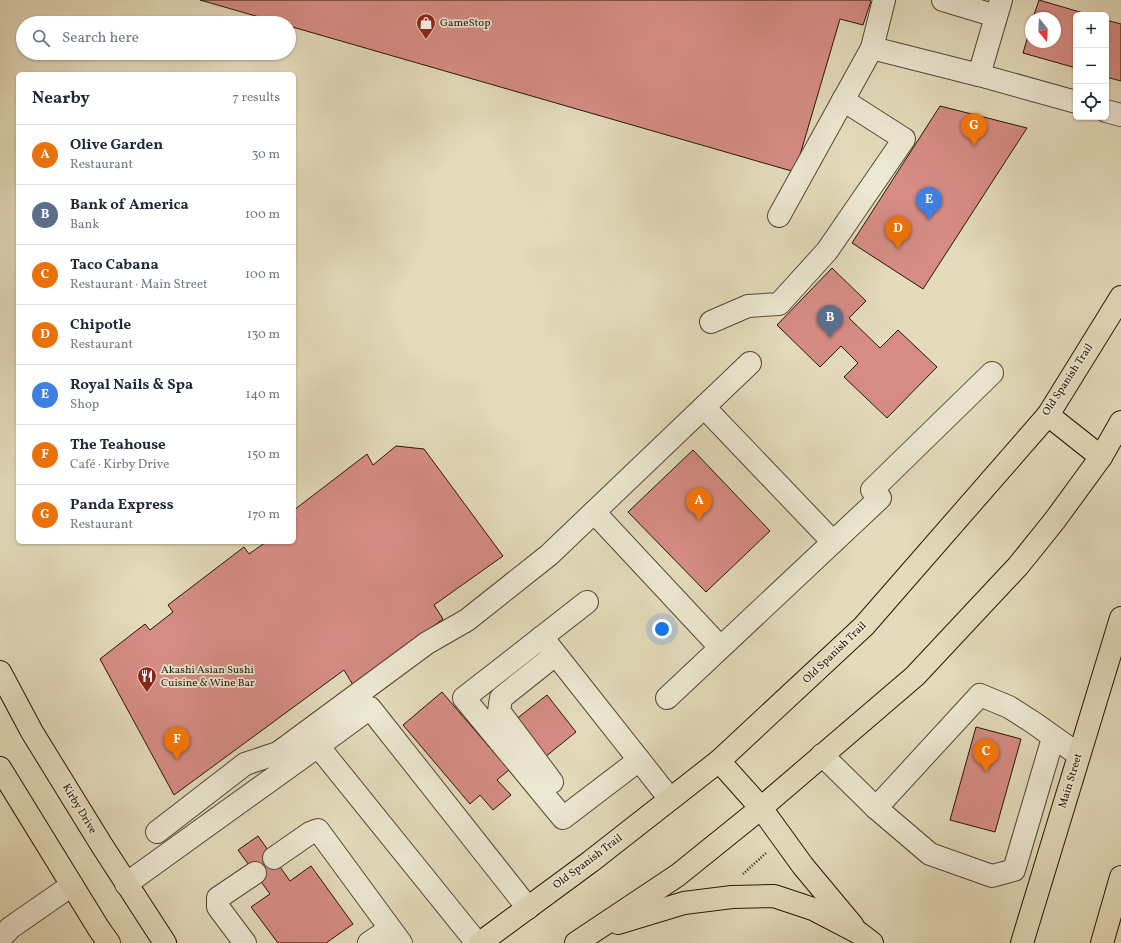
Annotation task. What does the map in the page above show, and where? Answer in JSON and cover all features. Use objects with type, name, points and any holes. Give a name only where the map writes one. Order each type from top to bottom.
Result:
[{"type":"main road","name":"Old Spanish Trail","points":[[480,943],[528,908],[719,761],[864,626],[1048,415],[1121,297]]},
{"type":"main road","points":[[1048,415],[1101,457]]},
{"type":"main road","points":[[576,943],[678,875],[761,808],[914,676],[965,623],[1022,560],[1055,520],[1101,457],[1121,422]]},
{"type":"main road","name":"Main Street","points":[[1022,943],[1121,618]]},
{"type":"main road","name":"Kirby Drive","points":[[0,672],[32,732],[100,844],[165,943]]},
{"type":"main road","points":[[719,761],[761,808],[803,866],[865,938]]},
{"type":"main road","points":[[0,768],[109,943]]},
{"type":"main road","points":[[1102,943],[1121,877]]},
{"type":"main road","points":[[594,930],[684,903],[732,897],[774,896],[813,909],[865,938]]},
{"type":"lane","points":[[779,216],[872,48],[884,0]]},
{"type":"lane","points":[[944,0],[999,8],[979,75]]},
{"type":"lane","points":[[872,48],[979,75],[1073,101]]},
{"type":"lane","points":[[711,322],[748,306],[779,304],[827,251],[904,138],[843,100]]},
{"type":"lane","points":[[1109,112],[1121,115]]},
{"type":"lane","points":[[126,884],[313,739],[427,644],[466,620],[549,555],[750,363]]},
{"type":"lane","points":[[666,698],[833,542],[876,494],[992,373]]},
{"type":"lane","points":[[704,407],[833,542]]},
{"type":"lane","points":[[594,512],[720,647]]},
{"type":"lane","points":[[587,602],[464,698],[563,818],[639,760]]},
{"type":"lane","points":[[542,637],[670,799]]},
{"type":"lane","points":[[555,655],[501,698],[499,711],[573,810]]},
{"type":"lane","points":[[876,808],[980,695],[1015,711],[1079,755]]},
{"type":"lane","points":[[157,832],[245,764],[313,739],[370,708],[528,908]]},
{"type":"lane","points":[[822,755],[876,808],[930,854],[992,876],[1014,870],[1053,738]]},
{"type":"lane","points":[[313,739],[477,943]]},
{"type":"lane","points":[[274,858],[310,833],[318,830],[395,936],[369,943]]},
{"type":"lane","points":[[245,943],[218,907],[218,898],[255,873]]},
{"type":"lane","points":[[3,928],[72,884]]},
{"type":"path","points":[[737,878],[766,853]]},
{"type":"building","points":[[200,0],[871,1],[863,25],[840,19],[795,172],[296,28],[296,16],[256,16]]},
{"type":"building","points":[[1039,0],[1080,12],[1073,12],[1073,67],[1023,53],[1025,46],[1025,48],[1061,48],[1061,12],[1035,12]]},
{"type":"building","points":[[1109,21],[1121,24],[1121,81],[1109,78]]},
{"type":"building","points":[[940,106],[1027,128],[923,289],[852,243]]},
{"type":"building","points":[[832,268],[866,301],[849,318],[880,348],[898,330],[937,367],[887,418],[844,377],[858,363],[841,346],[820,367],[777,325]]},
{"type":"building","points":[[396,446],[424,449],[503,556],[434,605],[443,619],[353,685],[344,670],[174,795],[100,659],[145,624],[150,630],[173,612],[168,605],[244,547],[249,554],[263,544],[296,544],[296,508],[367,454],[373,465]]},
{"type":"building","points":[[693,450],[770,531],[706,592],[628,512]]},
{"type":"building","points":[[442,692],[509,770],[497,780],[511,795],[493,810],[480,795],[470,804],[403,725]]},
{"type":"building","points":[[547,695],[576,732],[545,757],[515,720]]},
{"type":"building","points":[[976,727],[1021,739],[995,832],[950,820]]},
{"type":"building","points":[[258,836],[290,881],[311,866],[353,924],[326,943],[278,943],[251,907],[270,894],[238,850]]},
{"type":"place","name":"GameStop","points":[[426,40]]},
{"type":"place","name":"Panda Express","points":[[974,146]]},
{"type":"place","name":"Royal Nails & Spa","points":[[929,220]]},
{"type":"place","name":"Chipotle","points":[[898,249]]},
{"type":"place","name":"Bank of America","points":[[830,338]]},
{"type":"place","name":"Olive Garden","points":[[699,521]]},
{"type":"place","name":"Akashi Asian Sushi Cuisine & Wine Bar","points":[[147,693]]},
{"type":"place","name":"The Teahouse","points":[[177,760]]},
{"type":"place","name":"Taco Cabana","points":[[986,772]]}]
